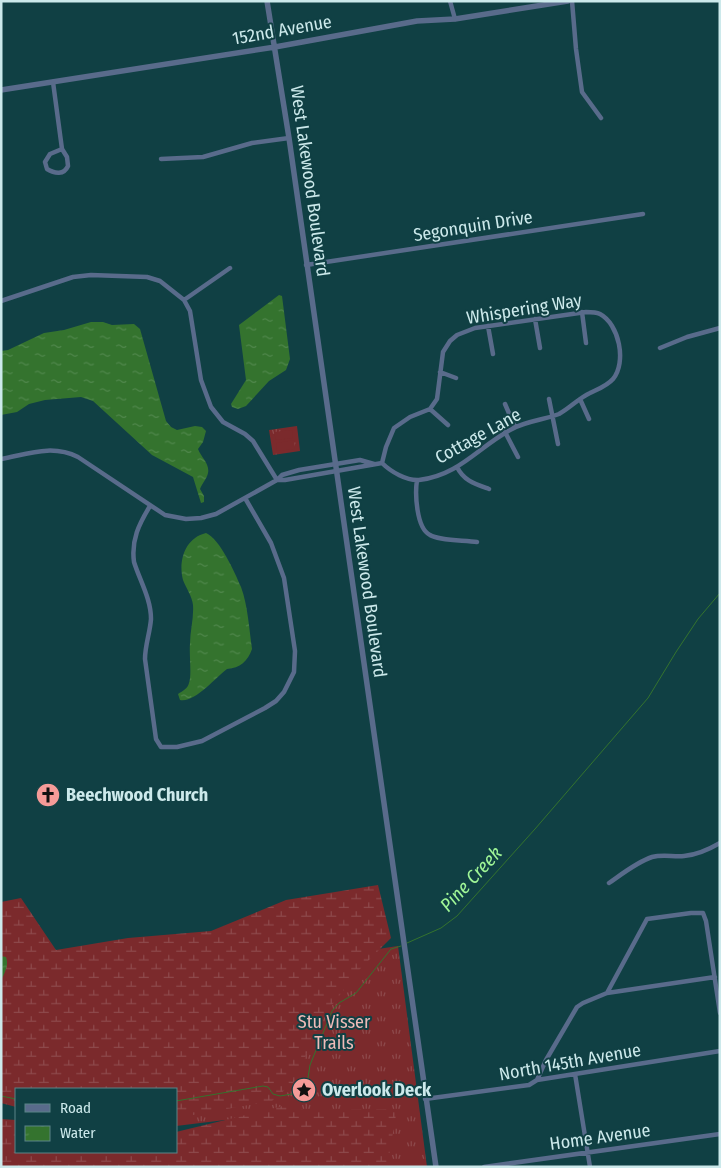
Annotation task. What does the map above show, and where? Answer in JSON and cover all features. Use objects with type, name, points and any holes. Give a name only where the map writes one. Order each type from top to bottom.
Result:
[{"type":"street","name":"West Lakewood Boulevard","points":[[267,1],[289,138],[334,464],[436,1167]]},
{"type":"street","points":[[450,1],[455,19]]},
{"type":"street","name":"152nd Avenue","points":[[1,90],[275,47],[417,21],[455,19],[570,1]]},
{"type":"street","points":[[570,1],[582,92],[601,118]]},
{"type":"street","points":[[54,82],[62,149],[67,157],[68,166],[63,172],[53,173],[47,169],[46,158],[52,152],[62,149]]},
{"type":"street","points":[[160,159],[203,157],[252,143],[289,138]]},
{"type":"street","name":"Segonquin Drive","points":[[306,265],[643,214]]},
{"type":"street","points":[[184,300],[230,268]]},
{"type":"street","points":[[1,301],[73,277],[91,275],[147,277],[160,281],[184,300],[190,311],[201,380],[207,400],[223,422],[245,434],[253,441],[277,480]]},
{"type":"street","points":[[582,312],[586,343]]},
{"type":"street","name":"Whispering Way","points":[[430,409],[437,399],[443,352],[453,338],[467,330],[582,312],[598,313],[608,320],[614,330],[618,344]]},
{"type":"street","points":[[535,319],[540,348]]},
{"type":"street","points":[[488,326],[493,354]]},
{"type":"street","points":[[660,348],[687,337],[720,328]]},
{"type":"street","name":"Cottage Lane","points":[[417,480],[429,478],[457,467],[505,432],[560,413],[607,384],[613,378],[620,363],[618,344]]},
{"type":"street","points":[[440,372],[456,378]]},
{"type":"street","points":[[549,399],[558,444]]},
{"type":"street","points":[[580,399],[589,419]]},
{"type":"street","points":[[505,404],[515,427]]},
{"type":"street","points":[[382,464],[394,428],[410,417],[430,409],[448,425]]},
{"type":"street","points":[[505,432],[518,457]]},
{"type":"street","points":[[1,459],[41,451],[64,451],[78,457],[165,515],[176,518],[201,518],[216,514],[277,480],[282,475],[293,471],[360,460],[382,464],[400,476],[417,480],[416,502],[425,532],[432,536],[476,542]]},
{"type":"street","points":[[277,480],[368,467],[374,464]]},
{"type":"street","points":[[457,467],[467,481],[489,490]]},
{"type":"street","points":[[150,506],[136,531],[133,554],[150,610],[150,630],[145,648],[145,658],[156,740],[161,747],[168,748],[195,743],[214,736],[276,701],[291,680],[295,664],[295,652],[284,578],[271,543],[245,498]]},
{"type":"street","points":[[609,883],[630,868],[652,857],[683,856],[704,852],[720,843]]},
{"type":"street","points":[[607,993],[647,920],[703,913],[720,1013]]},
{"type":"street","points":[[537,1080],[546,1060],[577,1007],[583,1003],[607,993],[715,977]]},
{"type":"street","name":"North 145th Avenue","points":[[425,1099],[529,1084],[537,1080],[720,1051]]},
{"type":"street","points":[[575,1074],[590,1167]]},
{"type":"street","name":"Home Avenue","points":[[484,1167],[720,1134]]},
{"type":"green space","points":[[297,426],[300,451],[273,455],[269,430]]},
{"type":"green space","points":[[292,430],[293,438],[276,440],[274,432]]},
{"type":"green space","points":[[294,440],[295,449],[277,451],[276,443]]},
{"type":"green space","points":[[378,885],[391,938],[360,969],[322,1018],[295,1081],[272,1101],[178,1118],[178,1088],[15,1088],[15,1107],[1,1103],[1,902],[21,898],[56,950],[128,938],[211,931],[286,900]]},
{"type":"green space","name":"Stu Visser Trails","points":[[398,946],[427,1167],[233,1167],[225,1120],[178,1126],[178,1106],[250,968]]},
{"type":"green space","points":[[287,1105],[313,1113],[325,1110],[397,1109],[387,1167],[1,1167],[1,1119],[15,1120],[15,1153],[178,1153],[178,1132]]},
{"type":"water","points":[[279,295],[282,296],[290,359],[286,370],[269,381],[246,406],[238,409],[232,407],[231,404],[246,380],[239,325]]},
{"type":"water","points":[[91,322],[103,322],[112,325],[134,324],[140,329],[166,421],[177,430],[195,426],[202,427],[206,431],[203,442],[198,449],[207,464],[208,470],[207,477],[200,489],[204,496],[204,502],[201,503],[193,477],[152,455],[93,401],[81,397],[45,400],[29,404],[17,412],[1,415],[1,351],[8,350],[44,333],[64,330]]},
{"type":"water","points":[[206,533],[222,549],[241,587],[247,610],[252,649],[243,663],[227,669],[192,698],[180,700],[178,694],[186,688],[190,679],[190,639],[193,610],[191,598],[183,580],[183,558],[188,545]]},
{"type":"water","points":[[1,956],[6,957],[7,963],[1,980]]},
{"type":"waterway","name":"Pine Creek","points":[[407,943],[441,928],[457,916],[535,829],[648,698],[698,619],[720,593]]},
{"type":"waterway","name":"Pine Creek","points":[[178,1101],[263,1086],[268,1087],[273,1094],[280,1096],[292,1094],[303,1086],[308,1078],[310,1065],[332,1011],[339,1003],[356,993],[391,949],[401,946]]},
{"type":"waterway","name":"Pine Creek","points":[[1,1096],[15,1099]]},
{"type":"place","name":"Beechwood Church","points":[[48,795]]},
{"type":"place","name":"Overlook Deck","points":[[304,1090]]}]
